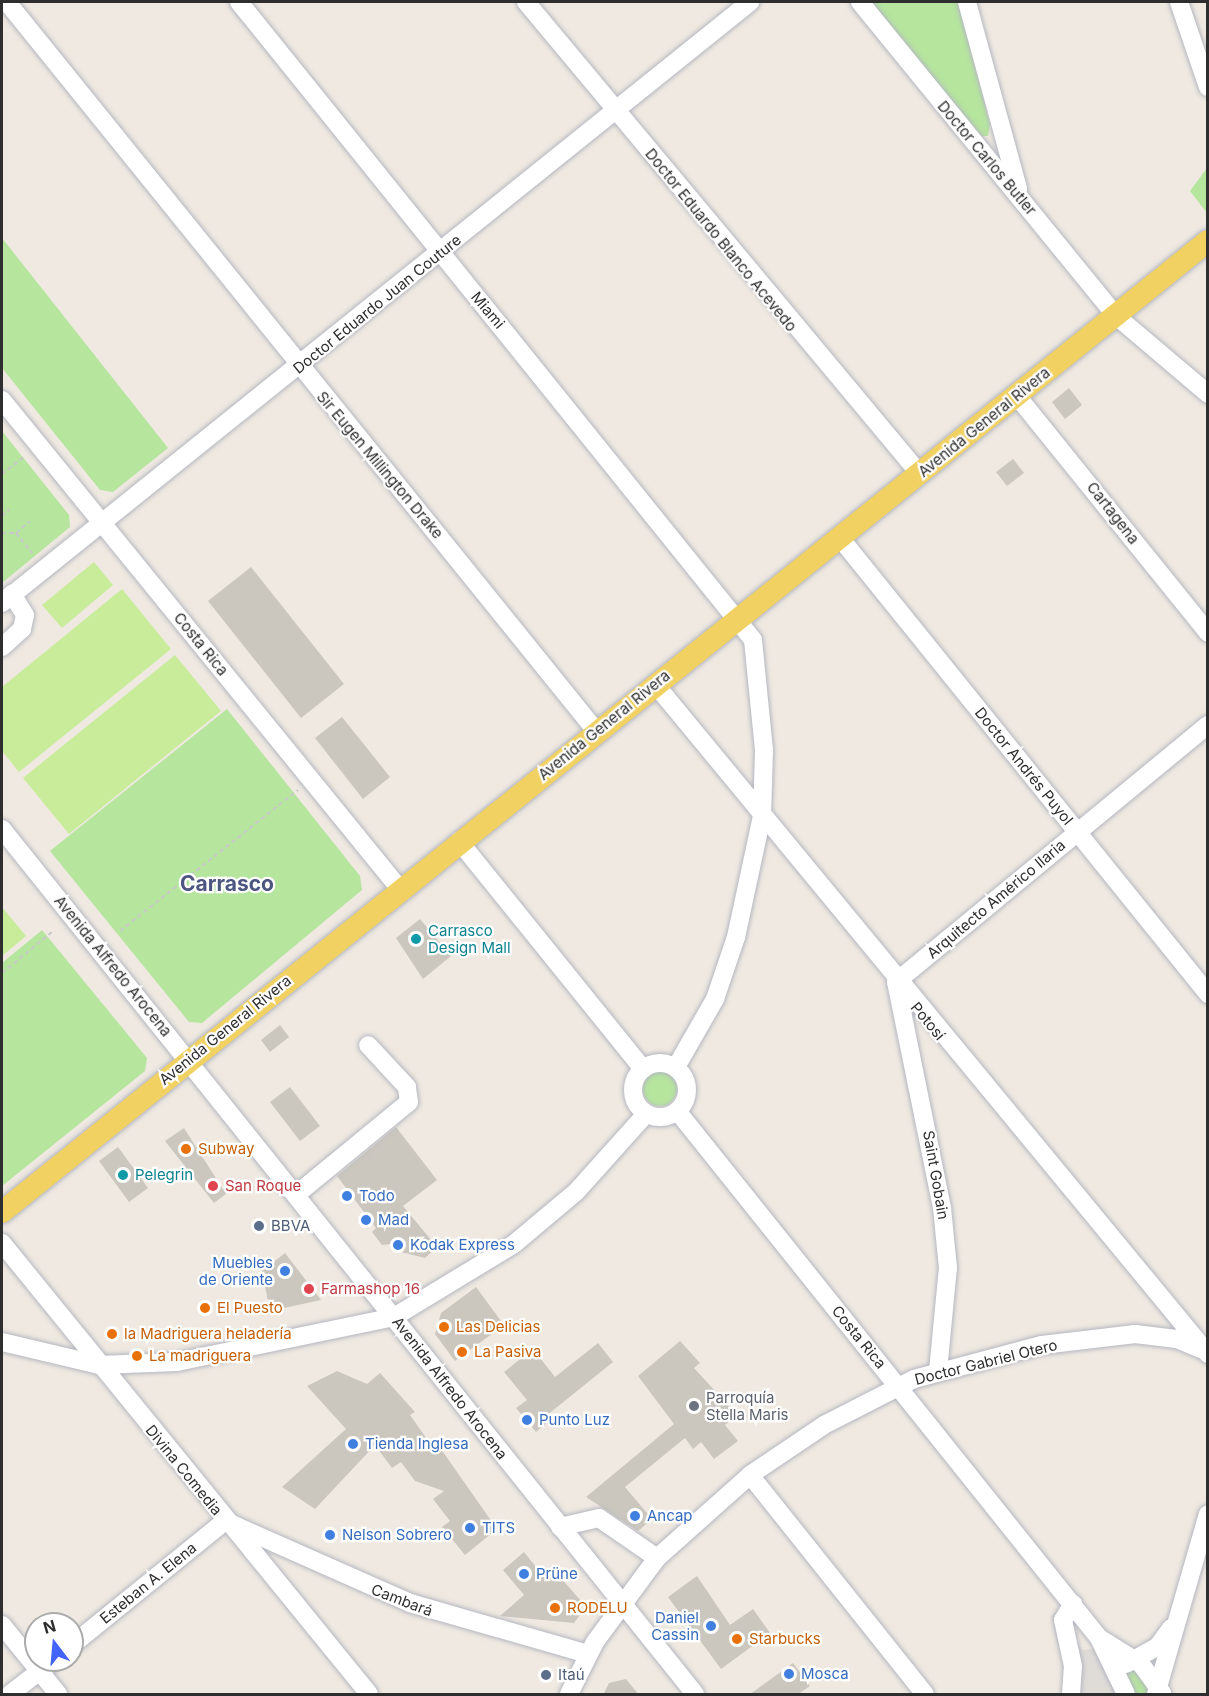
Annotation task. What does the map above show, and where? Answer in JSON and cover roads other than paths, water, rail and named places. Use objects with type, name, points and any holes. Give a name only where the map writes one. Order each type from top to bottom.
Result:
[{"type":"main road","name":"Avenida General Rivera","points":[[2,1212],[399,888],[738,618],[841,539],[1114,315],[1208,241]]},
{"type":"street","name":"Miami","points":[[239,2],[738,618],[753,640],[758,663],[762,816],[736,937],[715,999],[676,1067]]},
{"type":"street","name":"Doctor Eduardo Blanco Acevedo","points":[[526,2],[920,474]]},
{"type":"street","name":"Doctor Eduardo Juan Couture","points":[[7,598],[442,254],[613,108],[750,2]]},
{"type":"street","name":"Doctor Carlos Butler","points":[[860,2],[1019,193],[1114,315],[1208,394]]},
{"type":"street","points":[[967,2],[1019,193]]},
{"type":"street","points":[[1179,2],[1208,87]]},
{"type":"street","name":"Sir Eugen Millington Drake","points":[[7,4],[596,731]]},
{"type":"street","name":"Cartagena","points":[[1017,396],[1208,633]]},
{"type":"street","name":"Costa Rica","points":[[2,400],[399,888]]},
{"type":"street","name":"Doctor Andrés Puyol","points":[[841,539],[1208,994]]},
{"type":"street","points":[[2,646],[22,629],[25,615],[7,598]]},
{"type":"street","name":"Potosí","points":[[655,684],[896,982],[1207,1354]]},
{"type":"street","name":"Arquitecto Américo Ilaria","points":[[896,982],[1208,725]]},
{"type":"street","name":"Avenida Alfredo Arocena","points":[[2,829],[190,1059],[695,1695]]},
{"type":"street","points":[[459,841],[643,1069]]},
{"type":"street","name":"Saint Gobain","points":[[896,982],[942,1208],[948,1268],[938,1371]]},
{"type":"street","points":[[297,1194],[409,1102],[407,1087],[368,1045]]},
{"type":"street","points":[[659,1063],[676,1067],[688,1089],[678,1112],[666,1117],[646,1114],[633,1096],[643,1069],[659,1063]]},
{"type":"street","name":"Costa Rica","points":[[678,1112],[1073,1604],[1099,1638],[1126,1695]]},
{"type":"street","points":[[2,1342],[99,1365],[177,1362],[247,1351],[394,1317],[514,1244],[576,1192],[646,1114]]},
{"type":"street","name":"Divina Comedia","points":[[2,1243],[225,1521],[369,1695]]},
{"type":"street","name":"Doctor Gabriel Otero","points":[[569,1695],[588,1654],[621,1604],[657,1558],[750,1475],[824,1425],[898,1386],[938,1371],[1042,1345],[1135,1334],[1177,1339],[1207,1354]]},
{"type":"street","points":[[750,1475],[925,1695]]},
{"type":"street","points":[[1160,1693],[1175,1625],[1208,1515]]},
{"type":"street","points":[[560,1527],[599,1518],[657,1558]]},
{"type":"street","name":"Esteban A. Elena","points":[[84,1635],[225,1521]]},
{"type":"street","name":"Cambará","points":[[225,1521],[410,1604],[588,1654]]},
{"type":"street","points":[[1071,1695],[1073,1666],[1063,1620],[1073,1604]]},
{"type":"street","points":[[2,1625],[24,1653]]},
{"type":"street","points":[[1118,1677],[1132,1660],[1158,1646],[1175,1625]]},
{"type":"street","name":"Costa Rica","points":[[1099,1638],[1150,1673],[1160,1693]]},
{"type":"street","points":[[10,1695],[39,1672],[58,1695]]},
{"type":"place","name":"Carrasco Design Mall","points":[[416,939]]},
{"type":"place","name":"Subway","points":[[186,1149]]},
{"type":"place","name":"Pelegrin","points":[[123,1175]]},
{"type":"place","name":"San Roque","points":[[213,1186]]},
{"type":"place","name":"Todo","points":[[347,1196]]},
{"type":"place","name":"Mad","points":[[366,1220]]},
{"type":"place","name":"BBVA","points":[[259,1226]]},
{"type":"place","name":"Kodak Express","points":[[398,1245]]},
{"type":"place","name":"Muebles de Oriente","points":[[285,1271]]},
{"type":"place","name":"Farmashop 16","points":[[309,1289]]},
{"type":"place","name":"El Puesto","points":[[205,1308]]},
{"type":"place","name":"Las Delicias","points":[[444,1327]]},
{"type":"place","name":"la Madriguera heladería","points":[[112,1334]]},
{"type":"place","name":"La Pasiva","points":[[462,1352]]},
{"type":"place","name":"La madriguera","points":[[137,1356]]},
{"type":"place","name":"Parroquía Stella Maris","points":[[694,1406]]},
{"type":"place","name":"Punto Luz","points":[[527,1420]]},
{"type":"place","name":"Tienda Inglesa","points":[[353,1444]]},
{"type":"place","name":"Ancap","points":[[635,1516]]},
{"type":"place","name":"TITS","points":[[470,1528]]},
{"type":"place","name":"Nelson Sobrero","points":[[330,1535]]},
{"type":"place","name":"Prüne","points":[[524,1574]]},
{"type":"place","name":"RODELU","points":[[555,1608]]},
{"type":"place","name":"Daniel Cassin","points":[[711,1626]]},
{"type":"place","name":"Starbucks","points":[[737,1639]]},
{"type":"place","name":"Mosca","points":[[789,1674]]},
{"type":"place","name":"Itaú","points":[[546,1675]]},
{"type":"district","name":"Carrasco","points":[[227,884]]}]
